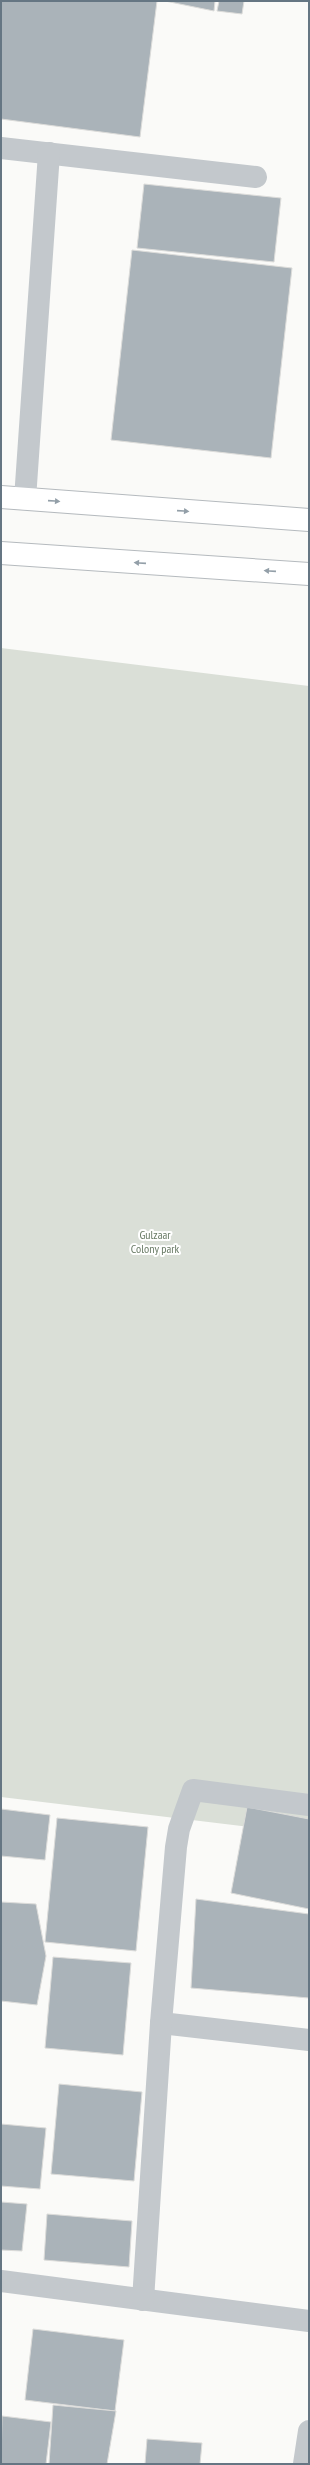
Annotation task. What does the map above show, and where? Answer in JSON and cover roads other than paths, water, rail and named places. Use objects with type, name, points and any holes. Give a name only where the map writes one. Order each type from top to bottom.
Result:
[{"type":"main road","points":[[1,496],[309,520]]},
{"type":"main road","points":[[1,553],[309,574]]},
{"type":"street","points":[[1,148],[256,177]]},
{"type":"street","points":[[26,499],[49,153]]},
{"type":"street","points":[[143,2300],[161,2023],[176,1847],[179,1829],[193,1790],[309,1805]]},
{"type":"street","points":[[161,2023],[309,2040]]},
{"type":"street","points":[[1,2282],[309,2321]]},
{"type":"street","points":[[304,2464],[309,2431]]},
{"type":"park label","name":"Gulzaar Colony park","points":[[155,1241]]}]
